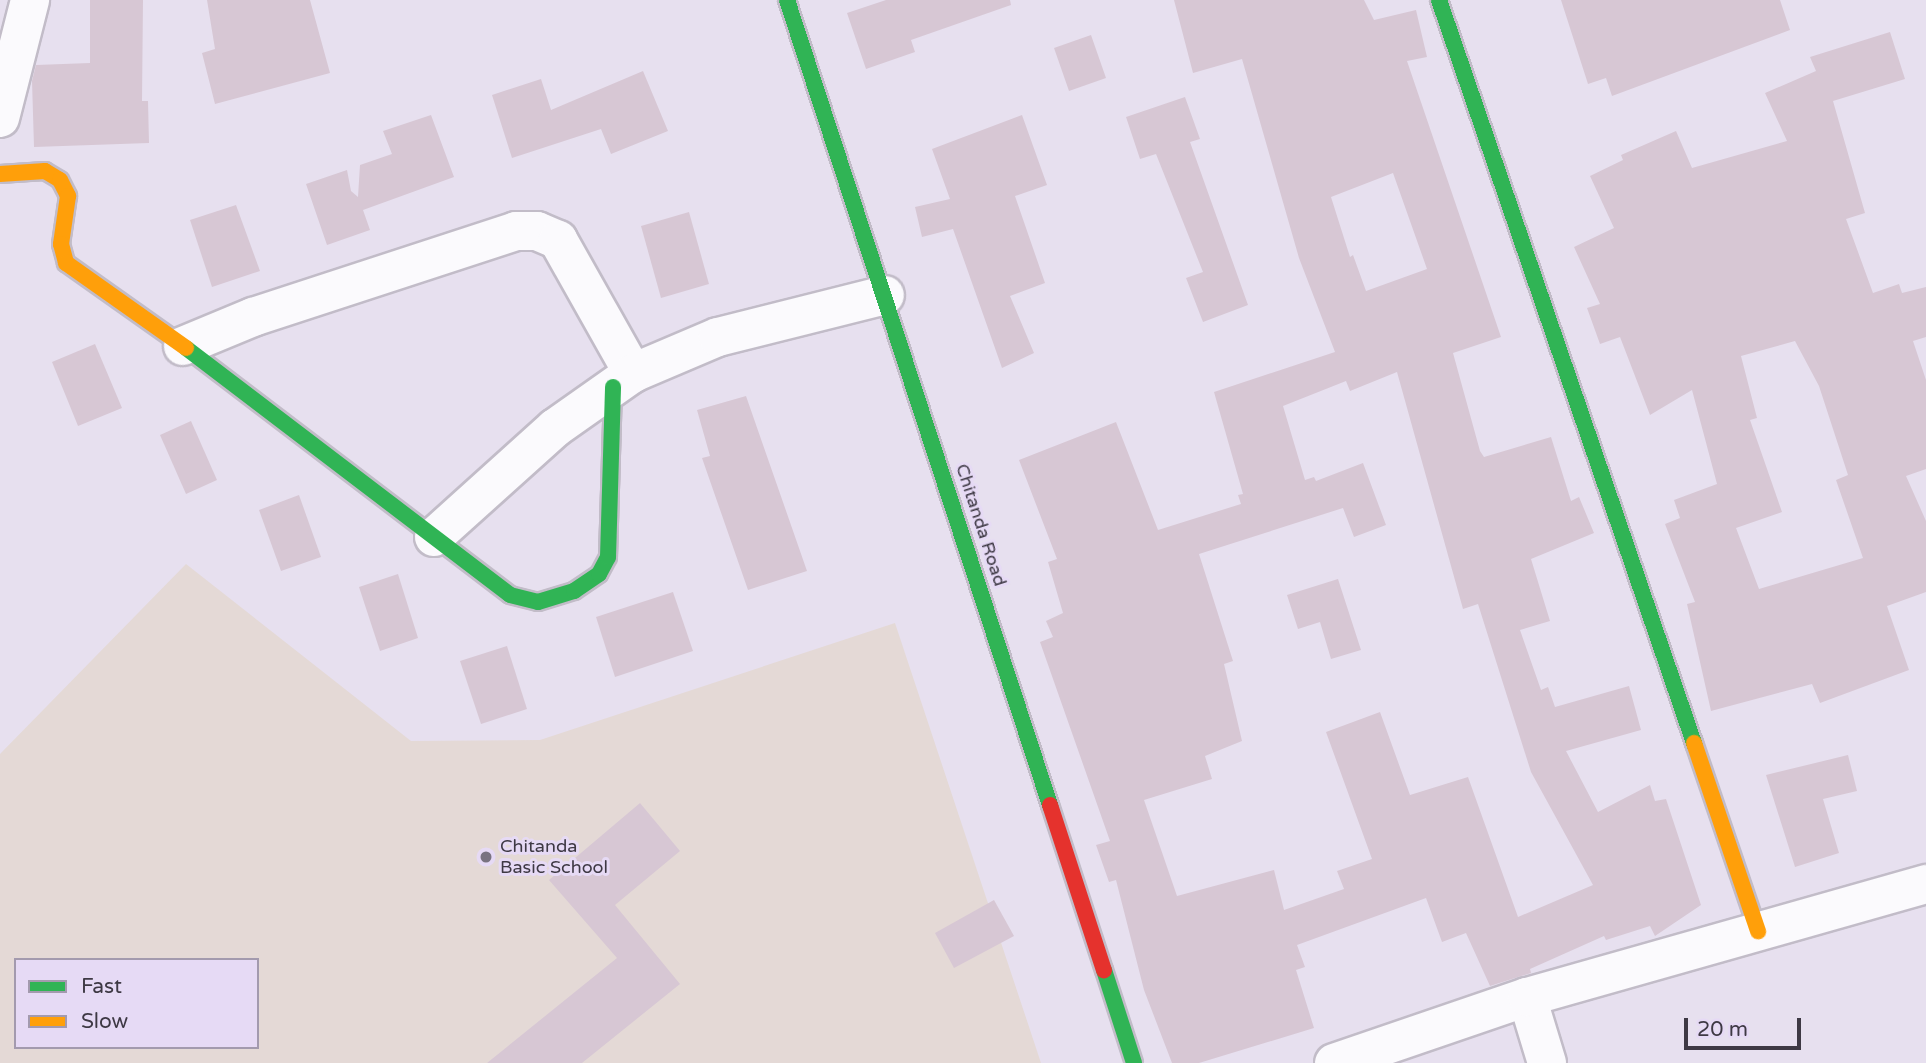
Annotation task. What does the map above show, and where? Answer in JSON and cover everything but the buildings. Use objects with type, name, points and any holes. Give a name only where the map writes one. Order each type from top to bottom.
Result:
[{"type":"street","points":[[0,118],[30,0]]},
{"type":"street","name":"Chitanda Road","points":[[787,0],[1134,1063]]},
{"type":"street","points":[[1439,0],[1758,931]]},
{"type":"street","points":[[0,174],[45,171],[61,180],[68,196],[61,244],[66,263],[183,346],[510,596],[538,602],[574,591],[599,574],[608,557],[623,380],[558,240],[537,231],[516,231],[265,313],[183,346]]},
{"type":"street","points":[[434,537],[555,428],[623,380],[718,337],[885,295]]},
{"type":"street","points":[[1334,1063],[1527,997],[1926,884]]},
{"type":"street","points":[[1527,997],[1547,1063]]},
{"type":"shaded area","name":"Chitanda Basic School","points":[[186,564],[411,741],[540,740],[895,623],[1041,1063],[0,1063],[0,754]]},
{"type":"traffic: fast","points":[[787,0],[1050,805]]},
{"type":"traffic: fast","points":[[1439,0],[1694,743]]},
{"type":"traffic: fast","points":[[186,348],[510,595],[538,602],[574,591],[599,574],[608,557],[613,387]]},
{"type":"traffic: fast","points":[[1104,970],[1134,1063]]},
{"type":"traffic: slow","points":[[0,174],[45,171],[60,180],[68,196],[61,244],[66,263],[186,348]]},
{"type":"traffic: slow","points":[[1694,743],[1758,931]]},
{"type":"traffic: jam","points":[[1050,805],[1104,970]]},
{"type":"place","name":"Chitanda Basic School","points":[[486,857]]}]
